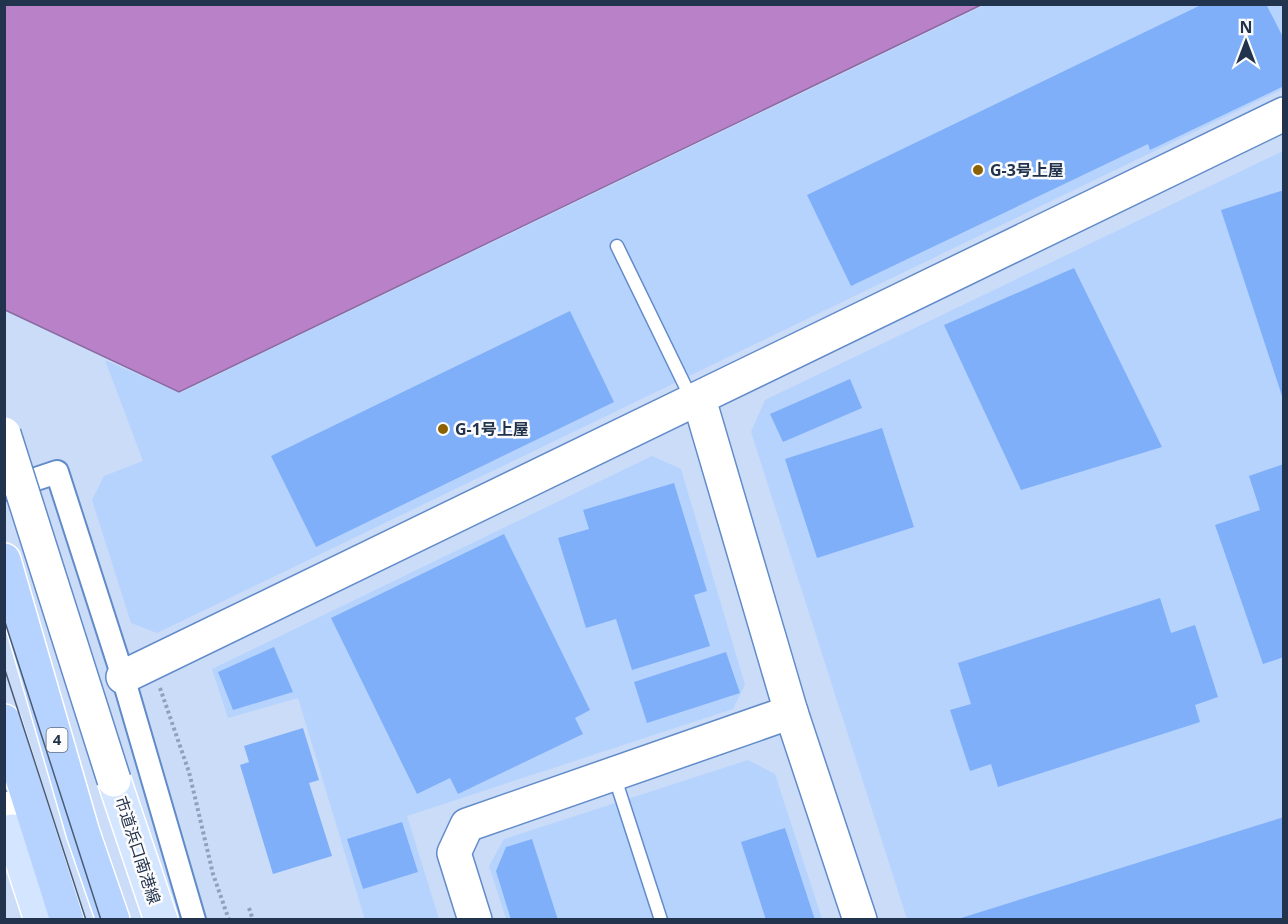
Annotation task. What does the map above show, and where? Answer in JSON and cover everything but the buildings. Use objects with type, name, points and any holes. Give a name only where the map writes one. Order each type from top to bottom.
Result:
[{"type":"highway","name":"4","points":[[4,560],[84,833],[112,920]]},
{"type":"highway","points":[[4,721],[67,920]]},
{"type":"highway","points":[[84,833],[135,920]]},
{"type":"main road","name":"市道浜口南港線","points":[[114,780],[161,920]]},
{"type":"main road","points":[[8,820],[41,920]]},
{"type":"street","points":[[123,676],[1284,114]]},
{"type":"street","points":[[696,400],[791,712],[860,920]]},
{"type":"street","points":[[4,434],[114,780]]},
{"type":"street","points":[[4,489],[57,472],[123,676],[194,920]]},
{"type":"street","points":[[475,920],[454,853],[467,825],[791,712]]},
{"type":"lane","points":[[617,246],[696,400]]},
{"type":"lane","points":[[613,774],[661,920]]},
{"type":"path","points":[[160,688],[189,772],[213,874],[229,920]]},
{"type":"path","points":[[249,908],[253,920]]},
{"type":"shaded area","points":[[4,5],[981,5],[179,392],[5,310]]},
{"type":"shaded area","points":[[985,5],[1283,5],[1283,89],[157,633],[131,623],[92,500],[104,476],[143,461],[105,360],[180,393]]},
{"type":"shaded area","points":[[1283,151],[1283,919],[907,919],[751,432],[765,400]]},
{"type":"shaded area","points":[[652,456],[681,469],[745,685],[733,709],[407,816],[439,919],[365,920],[298,698],[228,718],[212,669]]},
{"type":"shaded area","points":[[748,760],[775,774],[822,919],[506,919],[489,866],[504,839]]},
{"type":"tram line","points":[[4,619],[101,920]]},
{"type":"tram line","points":[[4,667],[86,920]]},
{"type":"place","name":"G-3号上屋","points":[[978,170]]},
{"type":"place","name":"G-1号上屋","points":[[443,429]]}]
